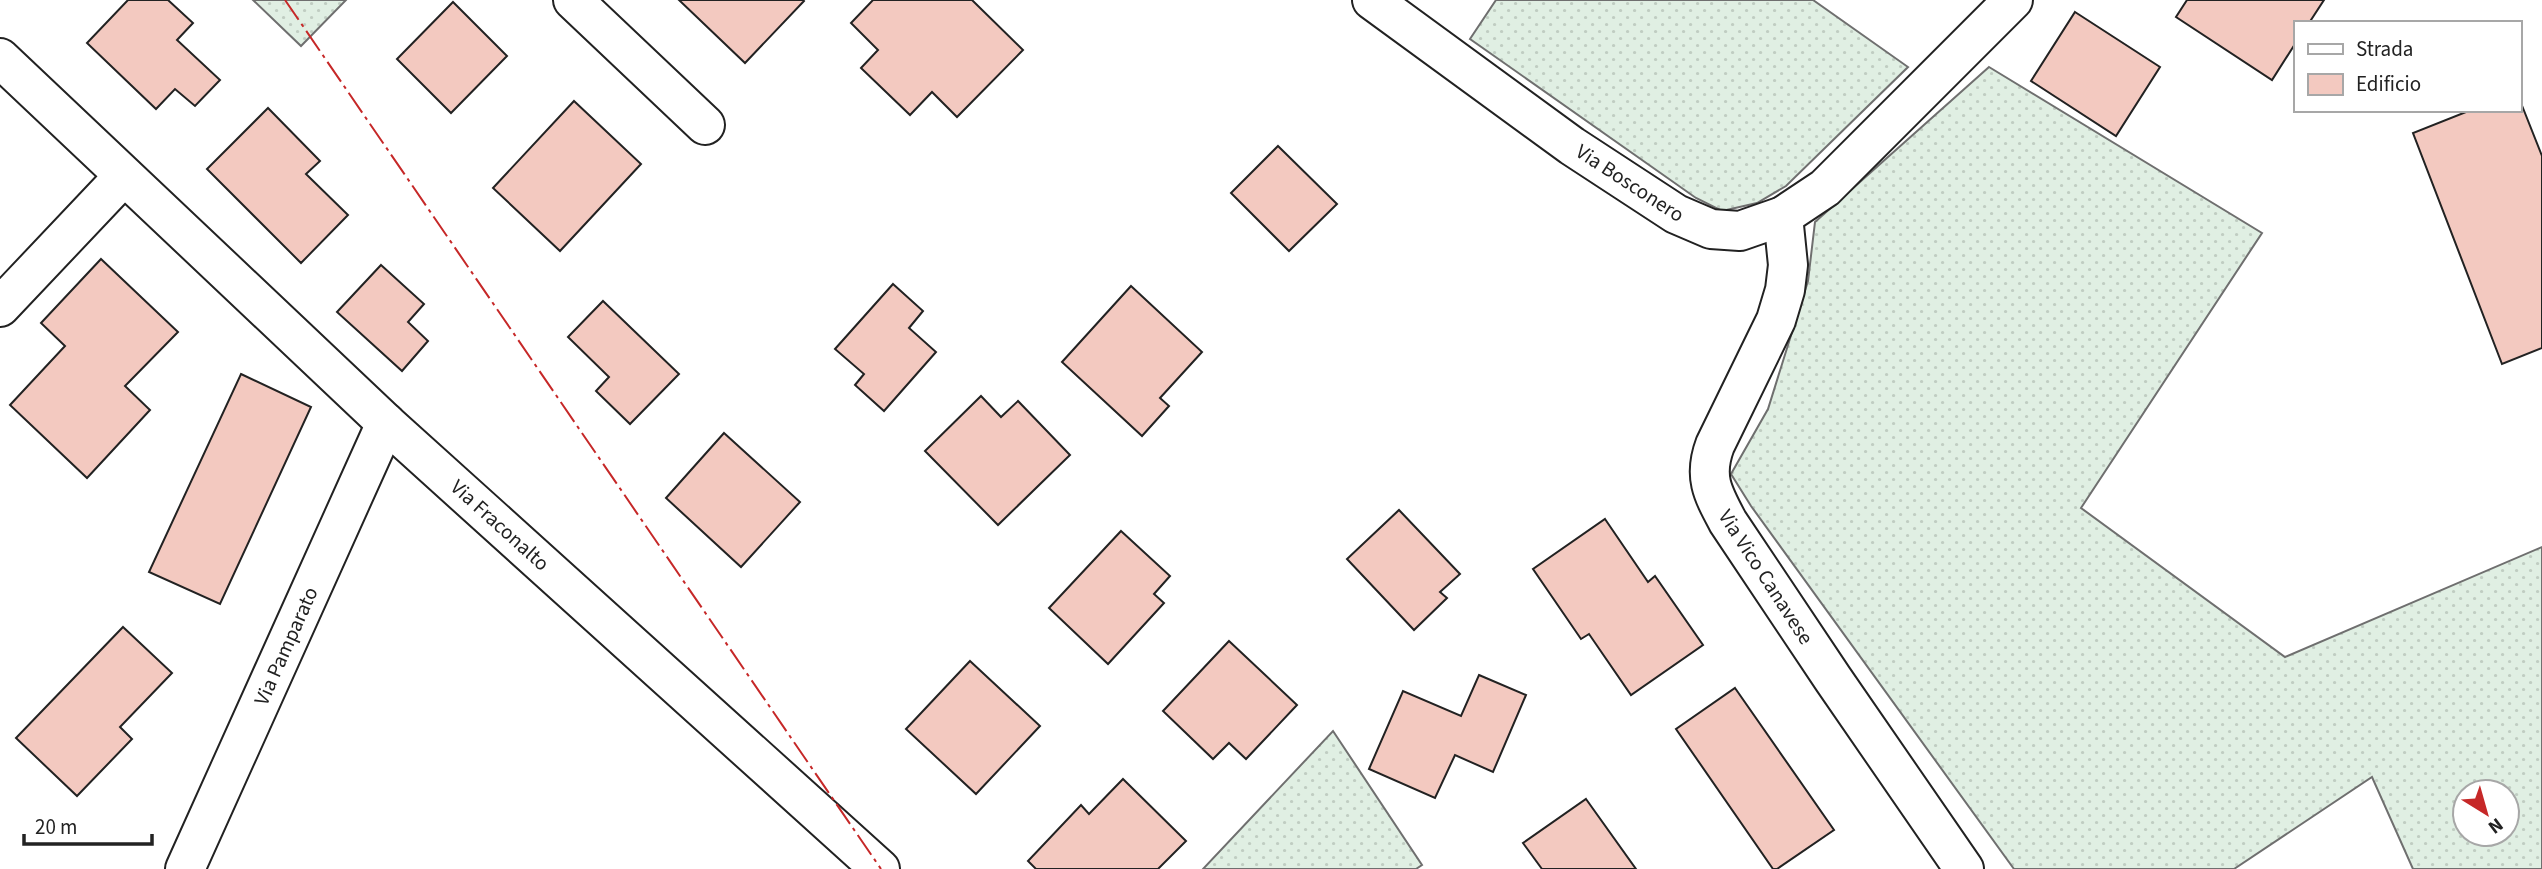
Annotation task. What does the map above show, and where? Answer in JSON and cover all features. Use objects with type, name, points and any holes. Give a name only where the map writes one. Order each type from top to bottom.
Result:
[{"type":"street","points":[[573,0],[705,125]]},
{"type":"street","name":"Via Bosconero","points":[[1372,0],[1572,146],[1693,223],[1710,229],[1740,231],[1783,216],[1825,188],[2013,0]]},
{"type":"street","name":"Via Fraconalto","points":[[0,58],[386,423],[880,869]]},
{"type":"street","points":[[0,307],[123,177]]},
{"type":"street","name":"Via Vico Canavese","points":[[1783,216],[1788,265],[1785,290],[1776,320],[1715,445],[1708,464],[1710,482],[1728,522],[1964,869]]},
{"type":"street","name":"Via Pamparato","points":[[185,869],[386,423]]},
{"type":"green space","points":[[253,0],[346,0],[301,46]]},
{"type":"green space","points":[[1496,0],[1813,0],[1908,67],[1786,186],[1757,203],[1722,211],[1696,198],[1470,39]]},
{"type":"green space","points":[[1989,67],[2262,233],[2081,508],[2285,657],[2542,547],[2542,869],[2413,869],[2372,777],[2234,869],[2014,869],[1751,506],[1731,474],[1768,409],[1808,281],[1815,222]]},
{"type":"green space","points":[[1333,731],[1422,865],[1416,869],[1203,869]]},
{"type":"building","points":[[128,0],[168,0],[193,23],[177,40],[220,80],[195,106],[175,89],[156,109],[87,43]]},
{"type":"building","points":[[679,0],[803,0],[804,1],[745,63]]},
{"type":"building","points":[[873,0],[972,0],[1023,50],[957,117],[932,92],[910,115],[861,68],[878,50],[851,23]]},
{"type":"building","points":[[2187,0],[2324,0],[2310,21],[2294,21],[2294,46],[2272,80],[2176,17]]},
{"type":"building","points":[[453,2],[507,56],[451,113],[397,59]]},
{"type":"building","points":[[2075,12],[2160,67],[2116,136],[2031,81]]},
{"type":"building","points":[[574,101],[641,164],[560,251],[493,188]]},
{"type":"building","points":[[2521,103],[2542,156],[2542,348],[2502,364],[2413,133],[2466,112],[2521,112]]},
{"type":"building","points":[[268,108],[320,161],[306,174],[348,215],[301,263],[207,169]]},
{"type":"building","points":[[1278,146],[1337,204],[1289,251],[1231,193]]},
{"type":"building","points":[[101,259],[178,332],[125,386],[150,410],[87,478],[10,405],[65,346],[41,323]]},
{"type":"building","points":[[381,265],[424,304],[408,322],[428,341],[402,371],[337,312]]},
{"type":"building","points":[[893,284],[923,311],[909,328],[936,352],[884,411],[855,385],[864,374],[835,349]]},
{"type":"building","points":[[1131,286],[1202,352],[1160,398],[1169,406],[1142,436],[1062,362]]},
{"type":"building","points":[[603,301],[679,374],[630,424],[596,391],[609,377],[568,337]]},
{"type":"building","points":[[241,374],[311,407],[220,604],[149,572]]},
{"type":"building","points":[[981,396],[1001,417],[1018,401],[1070,455],[998,525],[925,451]]},
{"type":"building","points":[[724,433],[800,502],[741,567],[666,498]]},
{"type":"building","points":[[1399,510],[1460,574],[1440,592],[1447,598],[1414,630],[1347,559]]},
{"type":"building","points":[[1605,519],[1648,582],[1655,576],[1703,645],[1631,695],[1589,634],[1581,639],[1533,569]]},
{"type":"building","points":[[1121,531],[1170,576],[1154,594],[1164,603],[1108,664],[1049,608]]},
{"type":"building","points":[[123,627],[172,673],[120,727],[132,739],[77,796],[16,738]]},
{"type":"building","points":[[1229,641],[1297,705],[1246,759],[1229,743],[1213,759],[1163,711]]},
{"type":"building","points":[[970,661],[1040,726],[976,794],[906,729]]},
{"type":"building","points":[[1479,675],[1526,695],[1493,772],[1455,755],[1435,798],[1369,769],[1403,691],[1461,716]]},
{"type":"building","points":[[1735,688],[1834,830],[1777,869],[1773,869],[1676,729]]},
{"type":"building","points":[[1123,779],[1186,841],[1158,869],[1036,869],[1028,861],[1081,805],[1089,814]]},
{"type":"building","points":[[1586,799],[1636,869],[1542,869],[1523,843]]},
{"type":"power","points":[[285,0],[881,869]]}]
